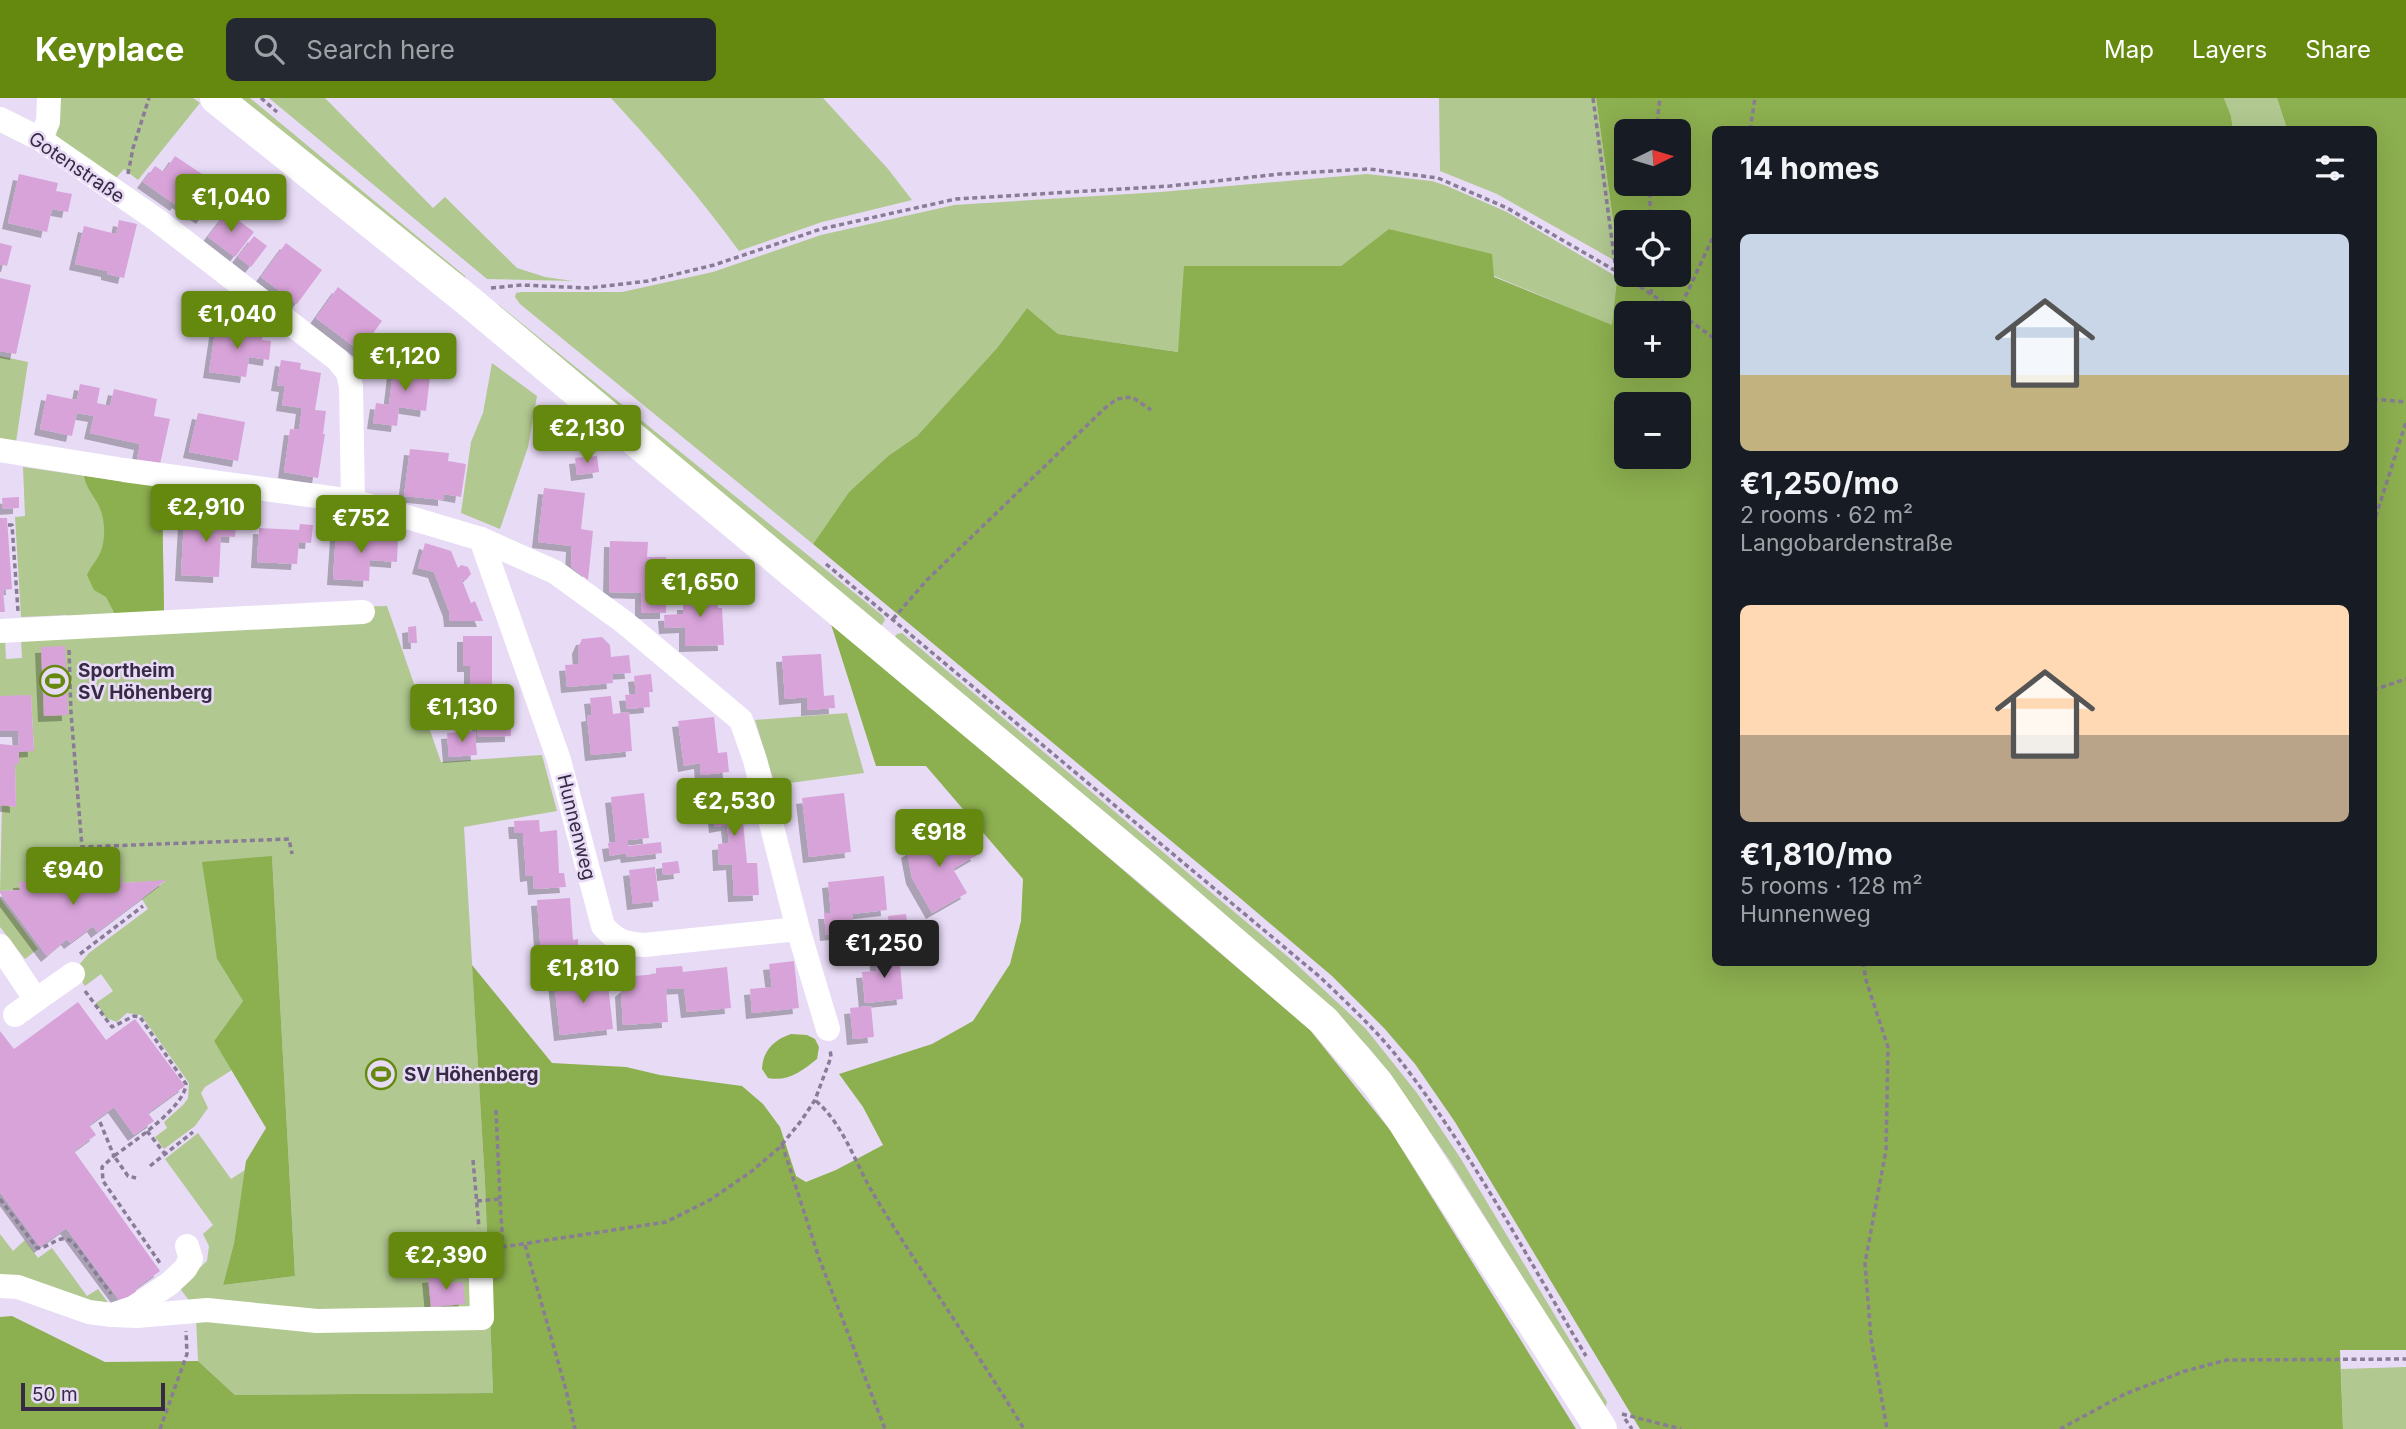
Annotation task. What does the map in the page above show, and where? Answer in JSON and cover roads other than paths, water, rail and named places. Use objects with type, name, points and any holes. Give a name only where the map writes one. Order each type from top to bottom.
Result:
[{"type":"main road","points":[[216,98],[471,303],[845,614],[1144,865],[1324,1021],[1378,1084],[1611,1422]]},
{"type":"street","points":[[40,139],[48,122],[50,98]]},
{"type":"street","name":"Gotenstraße","points":[[0,119],[40,139],[157,220],[338,360],[348,373],[351,387],[353,501]]},
{"type":"street","points":[[0,450],[353,501],[481,539],[555,572],[624,622],[741,720],[755,760],[798,929],[828,1028]]},
{"type":"street","name":"Hunnenweg","points":[[481,539],[559,760],[603,926],[611,936],[621,941],[644,945],[798,929]]},
{"type":"street","points":[[10,631],[363,612]]},
{"type":"street","points":[[0,946],[36,1000]]},
{"type":"street","points":[[15,1015],[73,974]]},
{"type":"street","points":[[0,1286],[18,1287],[89,1312],[113,1307],[137,1316],[207,1311],[317,1321],[482,1318],[479,1238]]},
{"type":"street","points":[[113,1307],[124,1312],[143,1302],[185,1269],[191,1259],[187,1246]]},
{"type":"place","name":"Sportheim SV Höhenberg","points":[[55,681]]},
{"type":"place","name":"SV Höhenberg","points":[[381,1074]]}]
